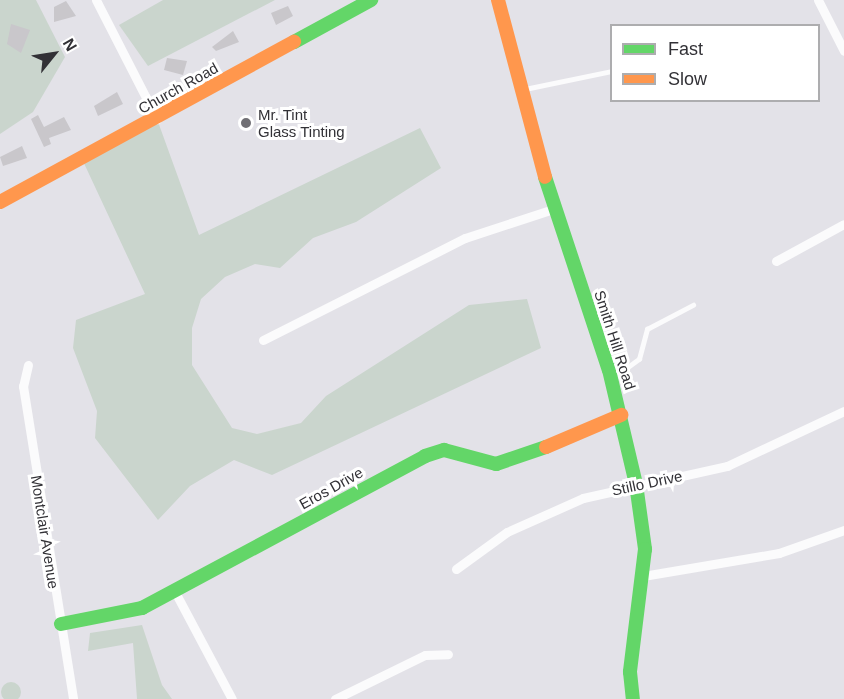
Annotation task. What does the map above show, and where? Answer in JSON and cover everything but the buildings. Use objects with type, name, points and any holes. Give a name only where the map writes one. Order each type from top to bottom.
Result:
[{"type":"street","points":[[96,0],[157,119]]},
{"type":"street","name":"Church Road","points":[[0,202],[157,119],[371,0]]},
{"type":"street","name":"Smith Hill Road","points":[[498,0],[518,90],[553,209],[611,378],[636,484],[644,576],[630,672],[633,699]]},
{"type":"street","points":[[818,0],[844,51]]},
{"type":"street","points":[[263,340],[465,238],[553,209]]},
{"type":"street","points":[[776,261],[844,224]]},
{"type":"street","name":"Montclair Avenue","points":[[28,365],[23,386],[73,699]]},
{"type":"street","name":"Stillo Drive","points":[[456,569],[507,532],[583,498],[636,484],[727,466],[844,411]]},
{"type":"street","name":"Eros Drive","points":[[61,624],[142,608],[425,456],[444,450],[496,464],[511,462],[621,416]]},
{"type":"street","points":[[644,576],[778,553],[844,530]]},
{"type":"street","points":[[174,590],[232,699]]},
{"type":"street","points":[[335,699],[425,655],[448,654]]},
{"type":"lane","points":[[518,90],[610,71]]},
{"type":"lane","points":[[611,378],[639,359],[647,329],[693,305]]},
{"type":"shaded area","points":[[0,0],[36,0],[65,57],[33,112],[0,134]]},
{"type":"shaded area","points":[[163,0],[275,0],[148,66],[119,25]]},
{"type":"shaded area","points":[[157,119],[199,235],[420,128],[441,168],[356,222],[313,238],[280,268],[255,264],[225,277],[201,299],[192,328],[192,365],[232,428],[257,434],[301,423],[326,396],[469,305],[527,299],[541,348],[272,475],[234,460],[190,486],[158,520],[95,438],[97,411],[73,348],[76,320],[145,294],[82,159]]},
{"type":"shaded area","points":[[142,625],[162,685],[172,699],[137,699],[133,643],[88,651],[90,633]]},
{"type":"shaded area","points":[[7,683],[15,683],[20,688],[20,696],[16,700],[6,700],[2,696],[2,688]]},
{"type":"traffic: fast","points":[[294,42],[371,0]]},
{"type":"traffic: fast","points":[[545,177],[609,370],[636,484],[645,549],[630,672],[633,699]]},
{"type":"traffic: fast","points":[[61,624],[142,608],[425,456],[444,450],[496,464],[546,447]]},
{"type":"traffic: slow","points":[[498,0],[545,177]]},
{"type":"traffic: slow","points":[[0,202],[294,42]]},
{"type":"traffic: slow","points":[[546,447],[621,415]]},
{"type":"place","name":"Mr. Tint Glass Tinting","points":[[246,123]]}]
